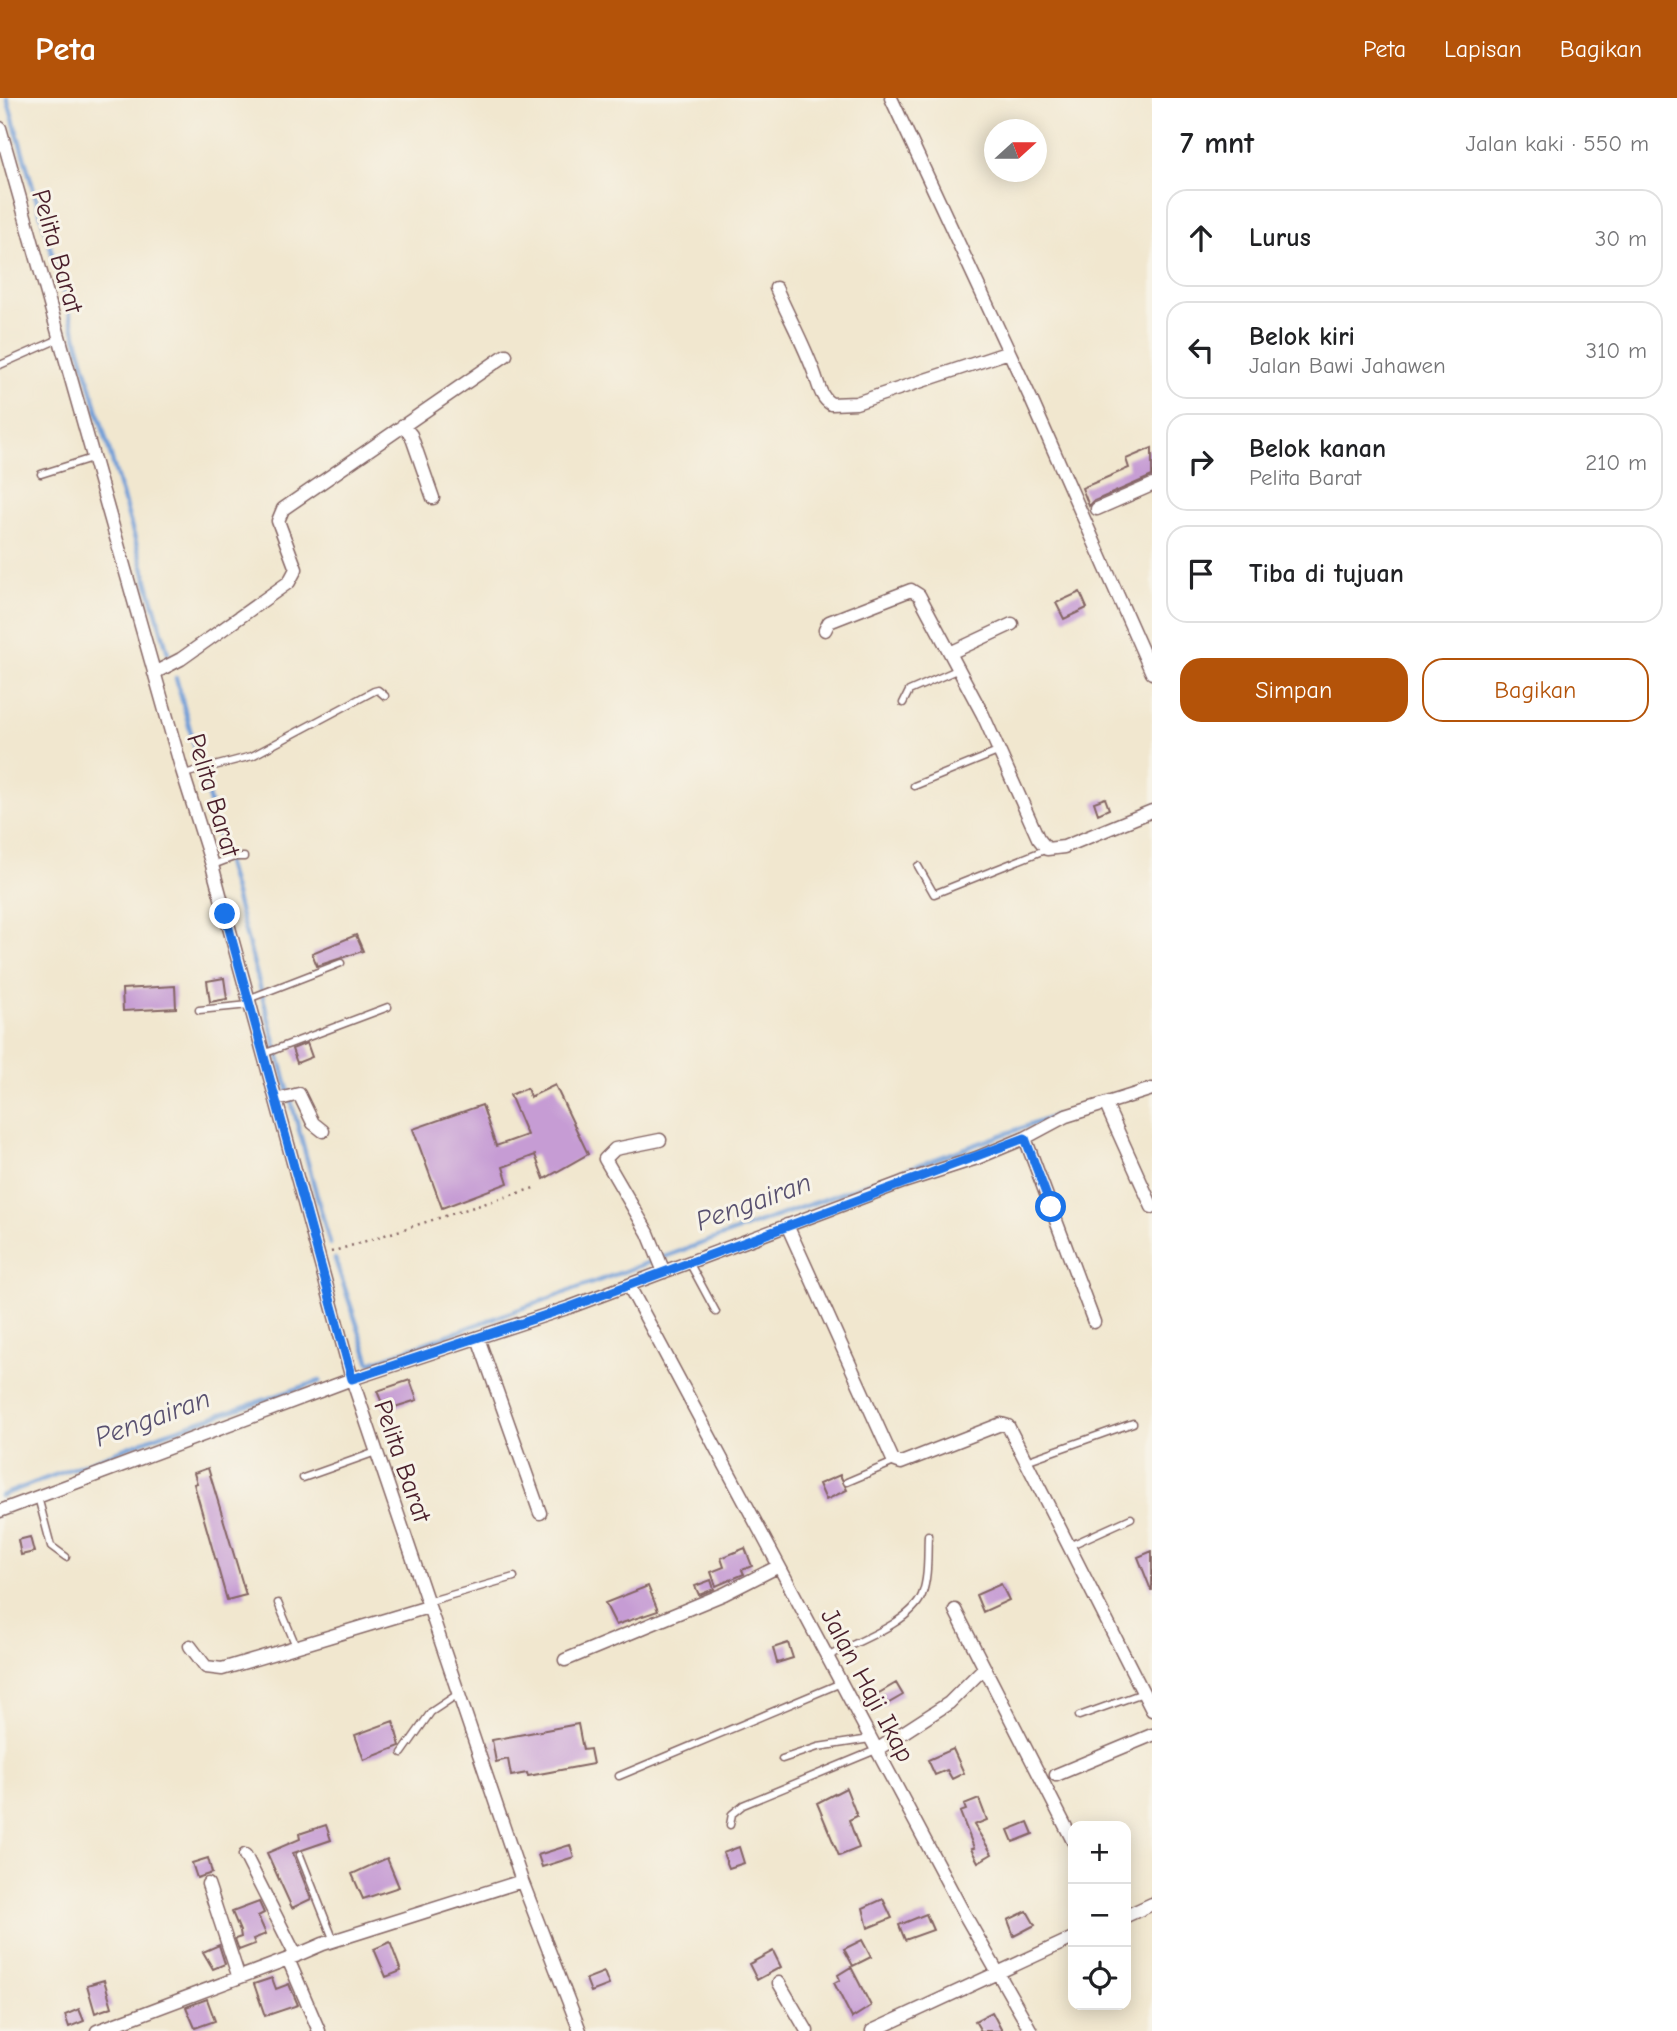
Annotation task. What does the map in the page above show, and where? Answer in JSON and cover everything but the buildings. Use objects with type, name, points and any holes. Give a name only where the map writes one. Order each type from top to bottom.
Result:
[{"type":"street","points":[[891,98],[1009,352],[1152,673]]},
{"type":"street","name":"Pelita Barat","points":[[0,128],[92,458],[212,865],[352,1379],[522,1881],[580,2031]]},
{"type":"street","points":[[776,288],[790,320],[800,334],[823,396],[831,404],[856,403],[1009,352]]},
{"type":"street","points":[[154,673],[181,659],[289,582],[294,574],[295,562],[278,521],[280,512],[506,355]]},
{"type":"street","points":[[403,425],[411,435],[433,498]]},
{"type":"street","points":[[1097,509],[1152,485]]},
{"type":"street","points":[[825,630],[829,622],[911,590],[919,595],[1000,751],[1038,838],[1047,849],[1064,847],[1152,811]]},
{"type":"street","points":[[950,653],[1012,624]]},
{"type":"street","points":[[0,1511],[352,1379],[629,1286],[1025,1138],[1066,1116],[1152,1089]]},
{"type":"street","points":[[276,1100],[299,1094],[313,1123],[323,1131]]},
{"type":"street","points":[[1106,1105],[1152,1207]]},
{"type":"street","points":[[1025,1138],[1094,1322]]},
{"type":"street","points":[[660,1140],[615,1149],[606,1159],[648,1233],[664,1272]]},
{"type":"street","points":[[787,1226],[894,1462],[901,1463],[1003,1424],[1009,1426],[1152,1710]]},
{"type":"street","name":"Jalan Haji Ikap","points":[[629,1286],[996,1972],[1031,2031]]},
{"type":"street","points":[[478,1338],[540,1513]]},
{"type":"street","points":[[565,1660],[724,1594],[779,1566]]},
{"type":"street","points":[[190,1646],[206,1667],[222,1670],[428,1605]]},
{"type":"street","points":[[955,1610],[1068,1831]]},
{"type":"street","points":[[875,1744],[949,1703],[984,1668]]},
{"type":"street","points":[[1056,1775],[1152,1735]]},
{"type":"street","points":[[246,1855],[292,1957],[319,2031]]},
{"type":"street","points":[[97,2031],[238,1975],[334,1941],[522,1881]]},
{"type":"street","points":[[208,1884],[238,1975]]},
{"type":"street","points":[[1131,1914],[1152,1904]]},
{"type":"street","points":[[872,2031],[1068,1940]]},
{"type":"street","points":[[779,1983],[807,2031]]},
{"type":"lane","points":[[0,365],[59,339]]},
{"type":"lane","points":[[41,474],[92,458]]},
{"type":"lane","points":[[903,703],[909,691],[959,669]]},
{"type":"lane","points":[[184,774],[252,756],[374,691],[378,690],[385,696]]},
{"type":"lane","points":[[914,786],[1000,751]]},
{"type":"lane","points":[[918,866],[933,894],[1047,849]]},
{"type":"lane","points":[[212,865],[234,857],[244,857]]},
{"type":"lane","points":[[199,1010],[248,1002],[341,963]]},
{"type":"lane","points":[[263,1054],[388,1007]]},
{"type":"lane","points":[[689,1262],[716,1312]]},
{"type":"lane","points":[[1026,1461],[1133,1423]]},
{"type":"lane","points":[[303,1478],[376,1452]]},
{"type":"lane","points":[[847,1482],[894,1462]]},
{"type":"lane","points":[[38,1497],[51,1546],[66,1557]]},
{"type":"lane","points":[[1069,1546],[1131,1518]]},
{"type":"lane","points":[[827,1657],[908,1615],[921,1597],[927,1571],[928,1535]]},
{"type":"lane","points":[[428,1605],[514,1577]]},
{"type":"lane","points":[[278,1603],[291,1638],[298,1648]]},
{"type":"lane","points":[[619,1776],[841,1683]]},
{"type":"lane","points":[[1079,1716],[1143,1693]]},
{"type":"lane","points":[[402,1753],[431,1712],[458,1694]]},
{"type":"lane","points":[[782,1759],[818,1747],[875,1744]]},
{"type":"lane","points":[[730,1825],[732,1814],[743,1805],[875,1744]]},
{"type":"lane","points":[[300,1855],[334,1941]]},
{"type":"path","points":[[318,1256],[534,1188]]},
{"type":"waterway","points":[[7,98],[168,653]]},
{"type":"waterway","points":[[176,678],[330,1244]]},
{"type":"waterway","name":"Pengairan","points":[[335,1259],[370,1363],[1055,1116]]},
{"type":"waterway","name":"Pengairan","points":[[0,1496],[162,1434],[320,1381]]},
{"type":"route","points":[[225,914],[352,1379],[570,1307],[1025,1138],[1051,1207]]}]
